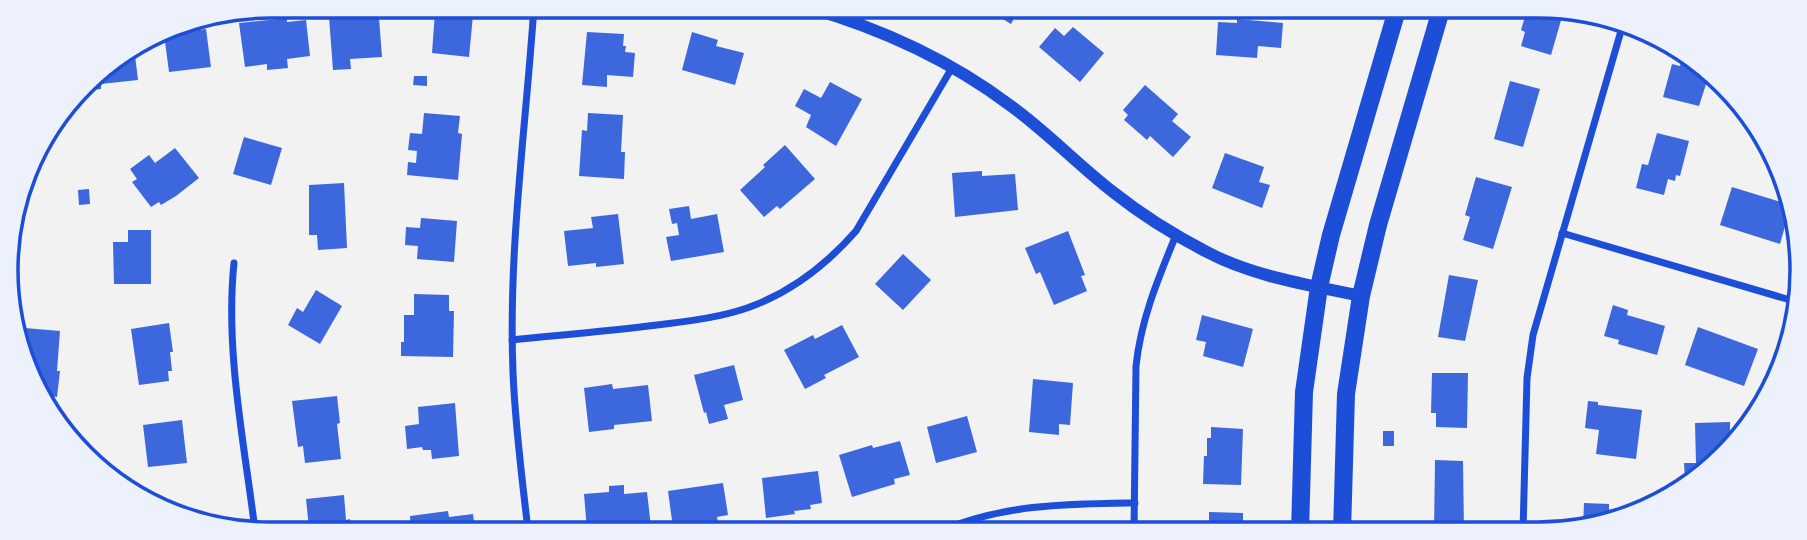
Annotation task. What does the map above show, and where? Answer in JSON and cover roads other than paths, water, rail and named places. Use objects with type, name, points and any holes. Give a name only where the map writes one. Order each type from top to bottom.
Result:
[{"type":"main road","points":[[1300,522],[1304,392],[1319,287],[1331,234],[1395,18]]},
{"type":"main road","points":[[1342,522],[1346,394],[1361,296],[1378,225],[1439,18]]},
{"type":"street","points":[[527,522],[512,340],[515,257],[533,18]]},
{"type":"street","points":[[837,18],[899,40],[953,66],[1013,106],[1114,193],[1176,235],[1210,254],[1266,274],[1361,296]]},
{"type":"street","points":[[1523,522],[1529,368],[1533,335],[1621,32]]},
{"type":"street","points":[[512,340],[715,317],[749,307],[782,292],[816,270],[856,231],[953,66]]},
{"type":"street","points":[[1562,233],[1787,299]]},
{"type":"street","points":[[1134,522],[1136,366],[1139,341],[1147,304],[1176,235]]},
{"type":"street","points":[[234,263],[230,300],[231,337],[254,522]]},
{"type":"street","points":[[962,522],[1002,511],[1056,505],[1135,503]]}]
